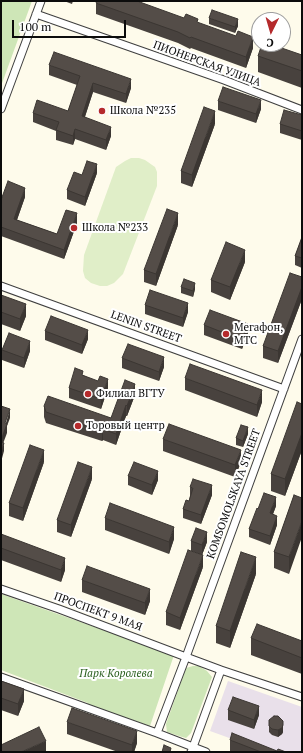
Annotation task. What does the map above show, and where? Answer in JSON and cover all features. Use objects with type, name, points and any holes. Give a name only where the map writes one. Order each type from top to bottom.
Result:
[{"type":"street","points":[[1,109],[41,1]]},
{"type":"street","name":"ПИОНЕРСКАЯ УЛИЦА","points":[[36,14],[224,80],[302,110]]},
{"type":"street","name":"LENIN STREET","points":[[1,286],[284,389]]},
{"type":"street","name":"KOMSOMOLSKAYA STREET","points":[[157,733],[302,340]]},
{"type":"street","name":"ПРОСПЕКТ 9 МАЯ","points":[[1,589],[221,670]]},
{"type":"street","points":[[192,750],[221,670],[302,697]]},
{"type":"street","points":[[1,677],[157,733],[192,750],[206,752]]},
{"type":"shaded area","points":[[228,681],[302,707],[302,752],[268,752],[210,731]]},
{"type":"green space","points":[[1,1],[32,1],[1,86]]},
{"type":"green space","points":[[131,158],[145,160],[155,167],[157,172],[157,186],[123,274],[114,283],[107,286],[100,286],[91,283],[85,278],[83,271],[84,255],[116,167]]},
{"type":"green space","name":"Парк Королева","points":[[1,594],[174,655],[150,726],[87,704],[88,703],[1,670]]},
{"type":"green space","points":[[199,666],[207,671],[212,677],[191,733],[186,738],[167,732],[166,724],[186,668]]},
{"type":"building","points":[[97,1],[137,1],[184,18],[186,14],[198,19],[197,22],[236,36],[238,31],[251,36],[251,43],[246,57],[96,3]]},
{"type":"building","points":[[212,10],[238,19],[235,27],[209,18]]},
{"type":"building","points":[[291,51],[302,55],[302,71],[258,56],[259,52]]},
{"type":"building","points":[[54,52],[131,79],[126,94],[93,83],[82,116],[111,127],[106,140],[75,129],[73,136],[56,130],[59,122],[33,113],[37,100],[68,111],[80,76],[49,65]]},
{"type":"building","points":[[223,87],[261,100],[256,114],[218,101]]},
{"type":"building","points":[[204,107],[215,111],[192,175],[181,171]]},
{"type":"building","points":[[284,110],[302,115],[302,131],[280,124]]},
{"type":"building","points":[[87,161],[97,164],[85,197],[67,190],[74,172],[82,175]]},
{"type":"building","points":[[8,181],[25,188],[14,219],[57,234],[66,210],[77,213],[64,250],[1,227],[1,200]]},
{"type":"building","points":[[167,209],[178,213],[156,274],[144,270]]},
{"type":"building","points":[[302,237],[302,258],[295,256]]},
{"type":"building","points":[[226,242],[245,250],[230,287],[211,280]]},
{"type":"building","points":[[290,273],[302,277],[302,287],[278,351],[263,346]]},
{"type":"building","points":[[184,279],[195,283],[193,291],[181,287]]},
{"type":"building","points":[[150,290],[188,303],[183,318],[145,305]]},
{"type":"building","points":[[1,295],[26,304],[20,319],[1,312]]},
{"type":"building","points":[[210,310],[248,324],[242,340],[204,325]]},
{"type":"building","points":[[51,316],[88,330],[82,345],[45,331]]},
{"type":"building","points":[[9,333],[30,341],[24,358],[2,350]]},
{"type":"building","points":[[128,344],[164,357],[159,372],[122,358]]},
{"type":"building","points":[[190,364],[262,390],[257,405],[185,378]]},
{"type":"building","points":[[75,368],[83,371],[82,375],[98,381],[100,376],[108,379],[101,399],[69,388]]},
{"type":"building","points":[[125,380],[135,384],[116,434],[103,429],[102,431],[46,412],[44,406],[48,396],[111,418]]},
{"type":"building","points":[[297,402],[302,404],[302,433],[285,479],[271,474]]},
{"type":"building","points":[[1,406],[10,409],[5,423],[7,424],[1,440]]},
{"type":"building","points":[[169,424],[241,450],[235,465],[163,439]]},
{"type":"building","points":[[241,425],[248,427],[243,441],[236,438]]},
{"type":"building","points":[[1,442],[4,443],[1,453]]},
{"type":"building","points":[[30,445],[44,450],[23,508],[9,503]]},
{"type":"building","points":[[78,462],[92,467],[71,525],[57,520]]},
{"type":"building","points":[[134,462],[158,471],[152,485],[128,476]]},
{"type":"building","points":[[193,479],[212,485],[201,515],[183,509],[186,500],[189,501],[193,488],[190,487]]},
{"type":"building","points":[[264,493],[276,497],[270,513],[277,516],[270,536],[249,529]]},
{"type":"building","points":[[294,495],[302,498],[302,521],[289,557],[274,552]]},
{"type":"building","points":[[110,503],[174,527],[169,542],[105,518]]},
{"type":"building","points":[[196,528],[207,532],[202,545],[191,541]]},
{"type":"building","points":[[1,534],[65,558],[61,570],[1,548]]},
{"type":"building","points":[[188,550],[203,555],[180,618],[166,612]]},
{"type":"building","points":[[241,552],[256,557],[230,631],[216,626]]},
{"type":"building","points":[[87,566],[150,589],[145,603],[82,580]]},
{"type":"building","points":[[257,624],[302,641],[302,658],[251,638]]},
{"type":"building","points":[[1,681],[24,689],[18,704],[1,698]]},
{"type":"building","points":[[233,697],[259,706],[254,720],[228,710]]},
{"type":"building","points":[[72,708],[137,731],[132,745],[67,722]]},
{"type":"building","points":[[274,716],[278,716],[283,721],[282,728],[278,730],[272,729],[269,726],[269,720]]},
{"type":"building","points":[[39,727],[46,741],[21,752],[1,752],[1,745]]},
{"type":"building","points":[[232,733],[277,751],[278,749],[286,752],[261,752],[230,740]]},
{"type":"building","points":[[164,745],[171,748],[170,752],[162,752]]},
{"type":"place","name":"Школа №235","points":[[102,111]]},
{"type":"place","name":"Школа №233","points":[[74,228]]},
{"type":"place","name":"Мегафон, МТС","points":[[226,334]]},
{"type":"place","name":"Филиал ВГТУ","points":[[88,394]]},
{"type":"place","name":"Торовый центр","points":[[78,426]]}]
